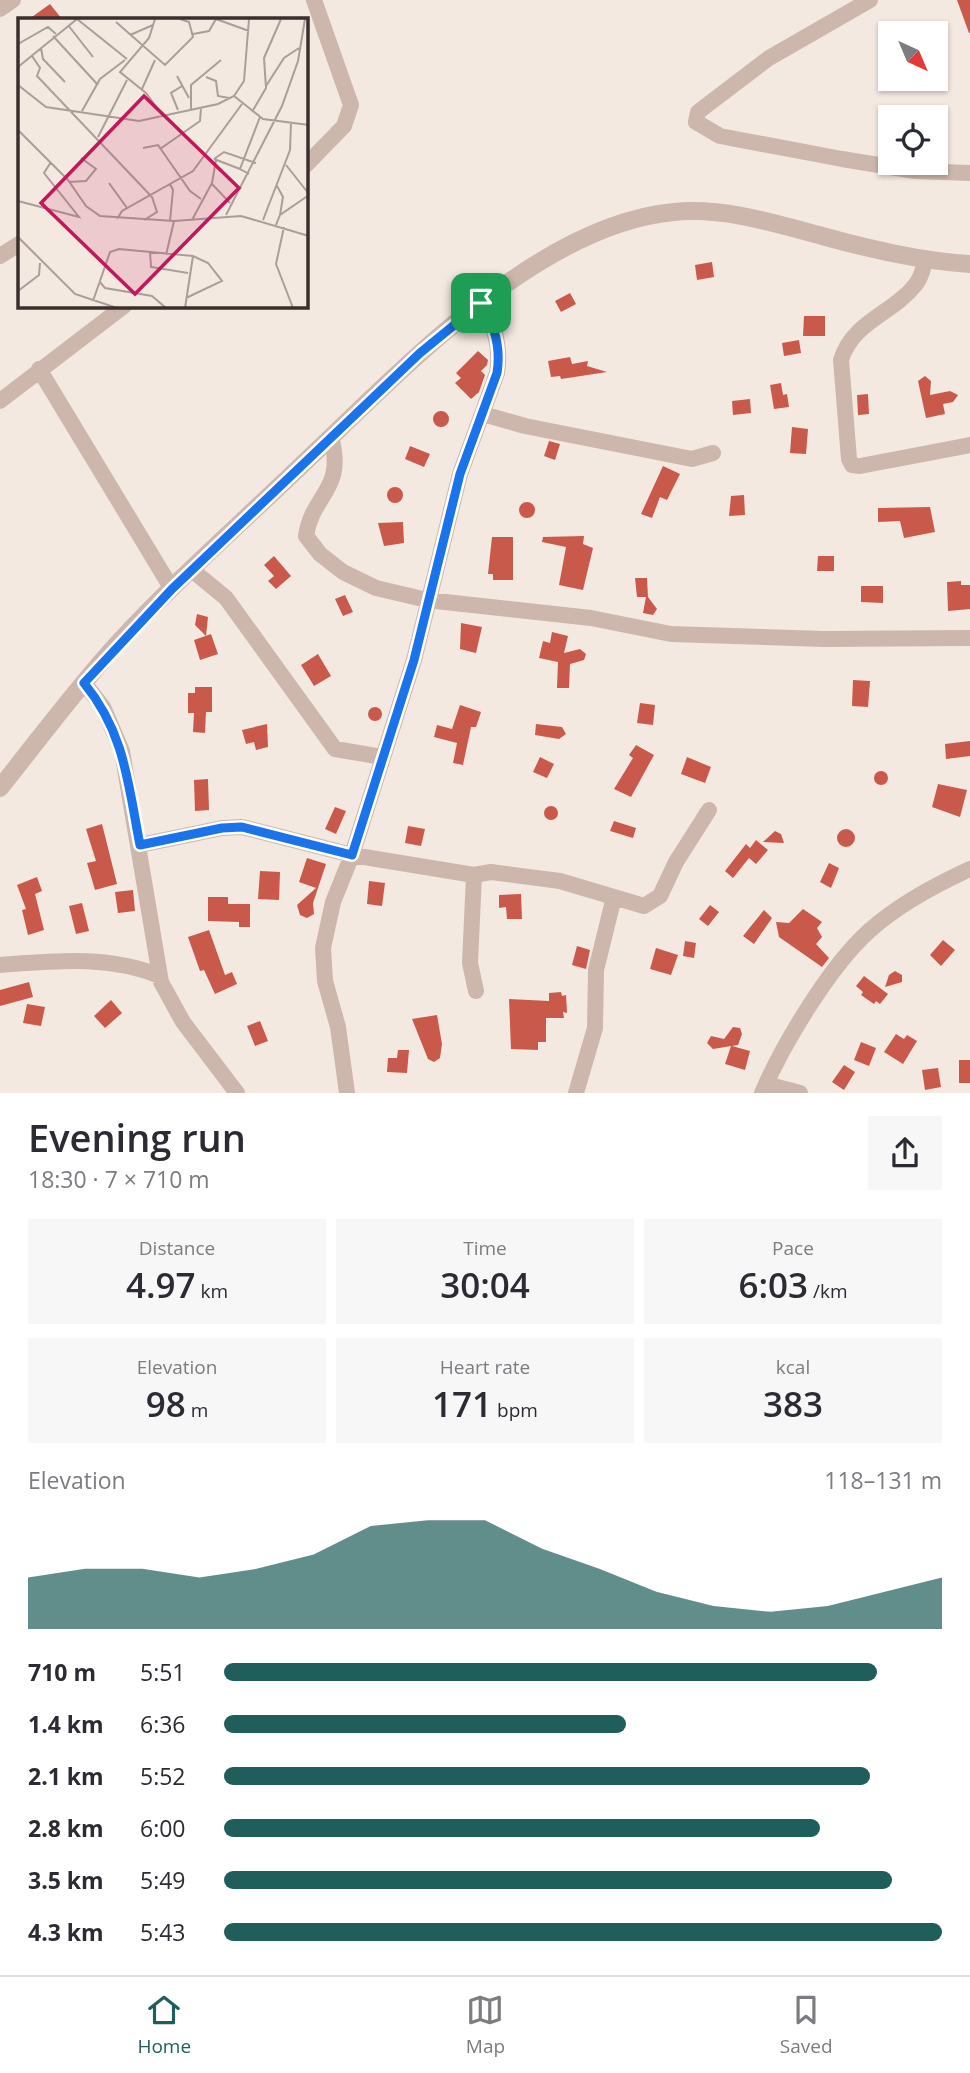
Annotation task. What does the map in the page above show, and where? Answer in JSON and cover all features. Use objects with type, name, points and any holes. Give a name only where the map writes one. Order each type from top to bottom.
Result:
[{"type":"street","points":[[0,9],[13,0]]},
{"type":"street","points":[[308,163],[344,126],[351,105],[314,0]]},
{"type":"street","points":[[870,0],[769,58],[698,112],[696,122],[720,136],[842,159],[915,171],[970,173]]},
{"type":"street","points":[[0,788],[84,683],[172,589],[420,353],[481,303],[537,265],[592,235],[670,212],[725,214],[926,259],[970,264]]},
{"type":"street","points":[[0,256],[18,245]]},
{"type":"street","points":[[926,259],[917,284],[854,333],[841,360],[849,459],[852,465],[860,466],[970,445]]},
{"type":"street","points":[[347,1093],[338,1027],[325,981],[323,948],[333,902],[352,855],[414,660],[426,600],[460,474],[483,414],[499,360],[494,327],[481,303]]},
{"type":"street","points":[[0,401],[121,308]]},
{"type":"street","points":[[39,369],[172,589]]},
{"type":"street","points":[[483,414],[525,426],[692,459],[713,453]]},
{"type":"street","points":[[331,438],[335,470],[331,487],[308,523],[306,536],[310,544],[344,572],[376,588],[426,600],[591,618],[671,634],[824,639],[970,638]]},
{"type":"street","points":[[192,570],[226,598],[335,749],[382,757]]},
{"type":"street","points":[[84,683],[103,707],[122,751],[160,976],[183,1023],[237,1093]]},
{"type":"street","points":[[140,845],[222,828],[242,827],[352,855],[474,874],[491,872],[560,881],[644,906],[654,902],[709,810]]},
{"type":"street","points":[[800,1093],[764,1088],[821,990],[868,932],[901,906],[970,869]]},
{"type":"street","points":[[474,874],[470,963],[476,991]]},
{"type":"street","points":[[576,1093],[595,1028],[596,971],[614,897]]},
{"type":"street","points":[[0,965],[113,962],[132,965],[160,976]]},
{"type":"building","points":[[957,0],[970,0],[970,33],[969,33]]},
{"type":"building","points":[[50,4],[61,18],[30,18]]},
{"type":"building","points":[[712,262],[714,277],[697,280],[695,265]]},
{"type":"building","points":[[570,293],[576,304],[561,312],[555,301]]},
{"type":"building","points":[[804,316],[825,316],[825,336],[803,336]]},
{"type":"building","points":[[799,340],[801,353],[784,356],[782,343]]},
{"type":"building","points":[[478,351],[488,360],[481,371],[485,375],[479,392],[471,399],[455,383],[461,378],[456,373]]},
{"type":"building","points":[[570,357],[572,364],[588,361],[587,366],[607,372],[561,379],[560,376],[551,377],[548,361]]},
{"type":"building","points":[[925,376],[931,381],[930,395],[950,391],[958,395],[953,402],[943,404],[945,414],[926,418],[918,381]]},
{"type":"building","points":[[781,383],[783,395],[787,394],[789,407],[774,409],[770,385]]},
{"type":"building","points":[[868,394],[869,414],[858,415],[857,395]]},
{"type":"building","points":[[750,399],[751,413],[733,415],[732,401]]},
{"type":"building","points":[[441,411],[449,419],[441,427],[433,419]]},
{"type":"building","points":[[792,427],[808,429],[806,454],[790,453]]},
{"type":"building","points":[[549,441],[560,444],[555,460],[544,456]]},
{"type":"building","points":[[410,446],[430,454],[424,467],[405,459]]},
{"type":"building","points":[[663,466],[680,474],[667,500],[660,497],[652,518],[641,514]]},
{"type":"building","points":[[392,487],[398,487],[403,495],[401,501],[392,503],[387,498],[387,492]]},
{"type":"building","points":[[744,495],[745,515],[729,516],[731,496]]},
{"type":"building","points":[[527,502],[535,510],[527,518],[519,510]]},
{"type":"building","points":[[930,507],[935,532],[904,538],[900,521],[878,522],[878,508]]},
{"type":"building","points":[[403,522],[404,543],[384,546],[378,523]]},
{"type":"building","points":[[584,536],[583,544],[593,548],[583,590],[559,585],[566,547],[542,542],[543,537]]},
{"type":"building","points":[[492,537],[513,537],[513,580],[493,580],[493,574],[488,574]]},
{"type":"building","points":[[274,556],[291,576],[276,589],[268,581],[274,576],[264,565]]},
{"type":"building","points":[[818,556],[834,556],[834,571],[817,571]]},
{"type":"building","points":[[635,578],[647,578],[648,597],[657,609],[653,615],[643,613],[646,597],[637,597]]},
{"type":"building","points":[[961,581],[961,585],[970,585],[970,609],[948,611],[947,582]]},
{"type":"building","points":[[861,586],[883,586],[883,603],[861,602]]},
{"type":"building","points":[[345,595],[353,612],[343,616],[335,599]]},
{"type":"building","points":[[197,614],[208,617],[206,636],[195,625]]},
{"type":"building","points":[[461,623],[482,627],[476,653],[460,649]]},
{"type":"building","points":[[552,632],[568,636],[564,653],[580,649],[586,654],[584,660],[570,664],[569,688],[557,688],[558,662],[539,658],[543,641],[550,643]]},
{"type":"building","points":[[211,634],[218,654],[200,660],[194,640]]},
{"type":"building","points":[[318,654],[331,676],[314,686],[301,665]]},
{"type":"building","points":[[853,680],[870,681],[868,707],[852,706]]},
{"type":"building","points":[[195,687],[212,687],[212,712],[206,712],[205,733],[193,732],[194,713],[188,713],[188,693],[195,693]]},
{"type":"building","points":[[640,703],[655,705],[653,725],[637,723]]},
{"type":"building","points":[[460,705],[481,712],[476,727],[471,727],[463,765],[453,763],[457,743],[434,737],[437,725],[452,729]]},
{"type":"building","points":[[372,707],[378,707],[382,714],[378,721],[372,721],[368,717],[368,711]]},
{"type":"building","points":[[267,724],[268,747],[256,750],[254,742],[246,744],[242,730]]},
{"type":"building","points":[[536,724],[562,727],[566,734],[559,739],[535,735]]},
{"type":"building","points":[[970,741],[970,756],[946,759],[945,744]]},
{"type":"building","points":[[636,745],[654,755],[631,797],[614,789],[633,758],[629,755]]},
{"type":"building","points":[[540,757],[554,764],[547,778],[533,772]]},
{"type":"building","points":[[687,757],[711,767],[705,783],[681,774]]},
{"type":"building","points":[[878,771],[884,771],[888,778],[884,785],[878,785],[874,781],[874,775]]},
{"type":"building","points":[[208,779],[209,810],[195,811],[194,780]]},
{"type":"building","points":[[938,784],[967,790],[960,817],[932,807]]},
{"type":"building","points":[[548,806],[554,806],[558,813],[554,820],[548,820],[544,816],[544,810]]},
{"type":"building","points":[[335,807],[346,811],[336,834],[325,829]]},
{"type":"building","points":[[614,821],[636,828],[633,838],[610,831]]},
{"type":"building","points":[[102,824],[117,884],[95,890],[87,863],[96,861],[86,829]]},
{"type":"building","points":[[408,826],[425,829],[421,846],[405,843]]},
{"type":"building","points":[[842,829],[850,829],[855,838],[853,845],[842,847],[837,842],[837,834]]},
{"type":"building","points":[[775,831],[781,834],[784,843],[763,842]]},
{"type":"building","points":[[756,840],[768,850],[756,864],[749,858],[733,878],[725,871],[746,844],[750,848]]},
{"type":"building","points":[[307,858],[326,864],[313,903],[314,914],[307,918],[300,915],[297,905],[316,888],[299,882]]},
{"type":"building","points":[[829,863],[839,868],[831,888],[820,882]]},
{"type":"building","points":[[260,871],[280,872],[279,900],[258,899]]},
{"type":"building","points":[[37,877],[42,891],[35,894],[44,930],[28,935],[22,910],[26,909],[17,885]]},
{"type":"building","points":[[369,881],[385,883],[382,906],[367,904]]},
{"type":"building","points":[[133,890],[135,911],[118,913],[115,892]]},
{"type":"building","points":[[521,894],[522,919],[507,919],[506,907],[499,908],[499,895]]},
{"type":"building","points":[[208,897],[228,897],[228,904],[250,904],[250,927],[239,927],[239,922],[208,921]]},
{"type":"building","points":[[82,903],[89,931],[76,934],[69,906]]},
{"type":"building","points":[[710,905],[719,912],[708,926],[699,919]]},
{"type":"building","points":[[803,909],[822,922],[817,928],[822,937],[816,944],[829,958],[822,967],[779,937],[776,922],[789,923]]},
{"type":"building","points":[[764,910],[772,918],[754,944],[743,936]]},
{"type":"building","points":[[209,930],[225,975],[232,972],[237,984],[215,994],[204,970],[200,971],[188,937]]},
{"type":"building","points":[[943,940],[955,950],[941,966],[930,955]]},
{"type":"building","points":[[685,941],[696,943],[694,958],[683,956]]},
{"type":"building","points":[[577,946],[590,950],[586,969],[572,965]]},
{"type":"building","points":[[656,948],[678,955],[671,975],[650,969]]},
{"type":"building","points":[[895,971],[902,975],[902,982],[885,987],[889,975]]},
{"type":"building","points":[[864,976],[888,994],[880,1004],[876,1001],[874,1004],[861,995],[863,992],[856,986]]},
{"type":"building","points":[[29,982],[33,997],[0,1006],[0,990]]},
{"type":"building","points":[[561,992],[562,996],[566,995],[567,1013],[563,1012],[564,1018],[546,1018],[546,1042],[538,1042],[538,1050],[511,1049],[509,999],[549,1001],[549,993]]},
{"type":"building","points":[[111,1000],[122,1013],[105,1028],[94,1016]]},
{"type":"building","points":[[27,1004],[45,1007],[41,1026],[23,1023]]},
{"type":"building","points":[[437,1015],[442,1044],[440,1058],[434,1062],[428,1059],[412,1019]]},
{"type":"building","points":[[260,1021],[268,1041],[255,1046],[247,1026]]},
{"type":"building","points":[[733,1027],[740,1028],[742,1034],[738,1045],[732,1046],[750,1051],[745,1070],[725,1064],[731,1046],[713,1049],[707,1043],[711,1036],[724,1039]]},
{"type":"building","points":[[896,1034],[904,1039],[907,1035],[917,1041],[903,1064],[884,1052]]},
{"type":"building","points":[[861,1042],[876,1048],[869,1066],[854,1060]]},
{"type":"building","points":[[398,1050],[409,1050],[407,1073],[387,1072],[388,1058],[397,1058]]},
{"type":"building","points":[[959,1060],[970,1060],[970,1083],[959,1083]]},
{"type":"building","points":[[844,1065],[855,1072],[844,1090],[832,1082]]},
{"type":"building","points":[[938,1068],[941,1087],[925,1090],[922,1070]]},
{"type":"route","points":[[481,303],[491,318],[496,336],[499,360],[497,373],[460,474],[414,660],[352,855],[242,827],[222,828],[140,845],[122,751],[103,707],[84,683],[119,642],[172,589],[420,353],[481,303]]}]
